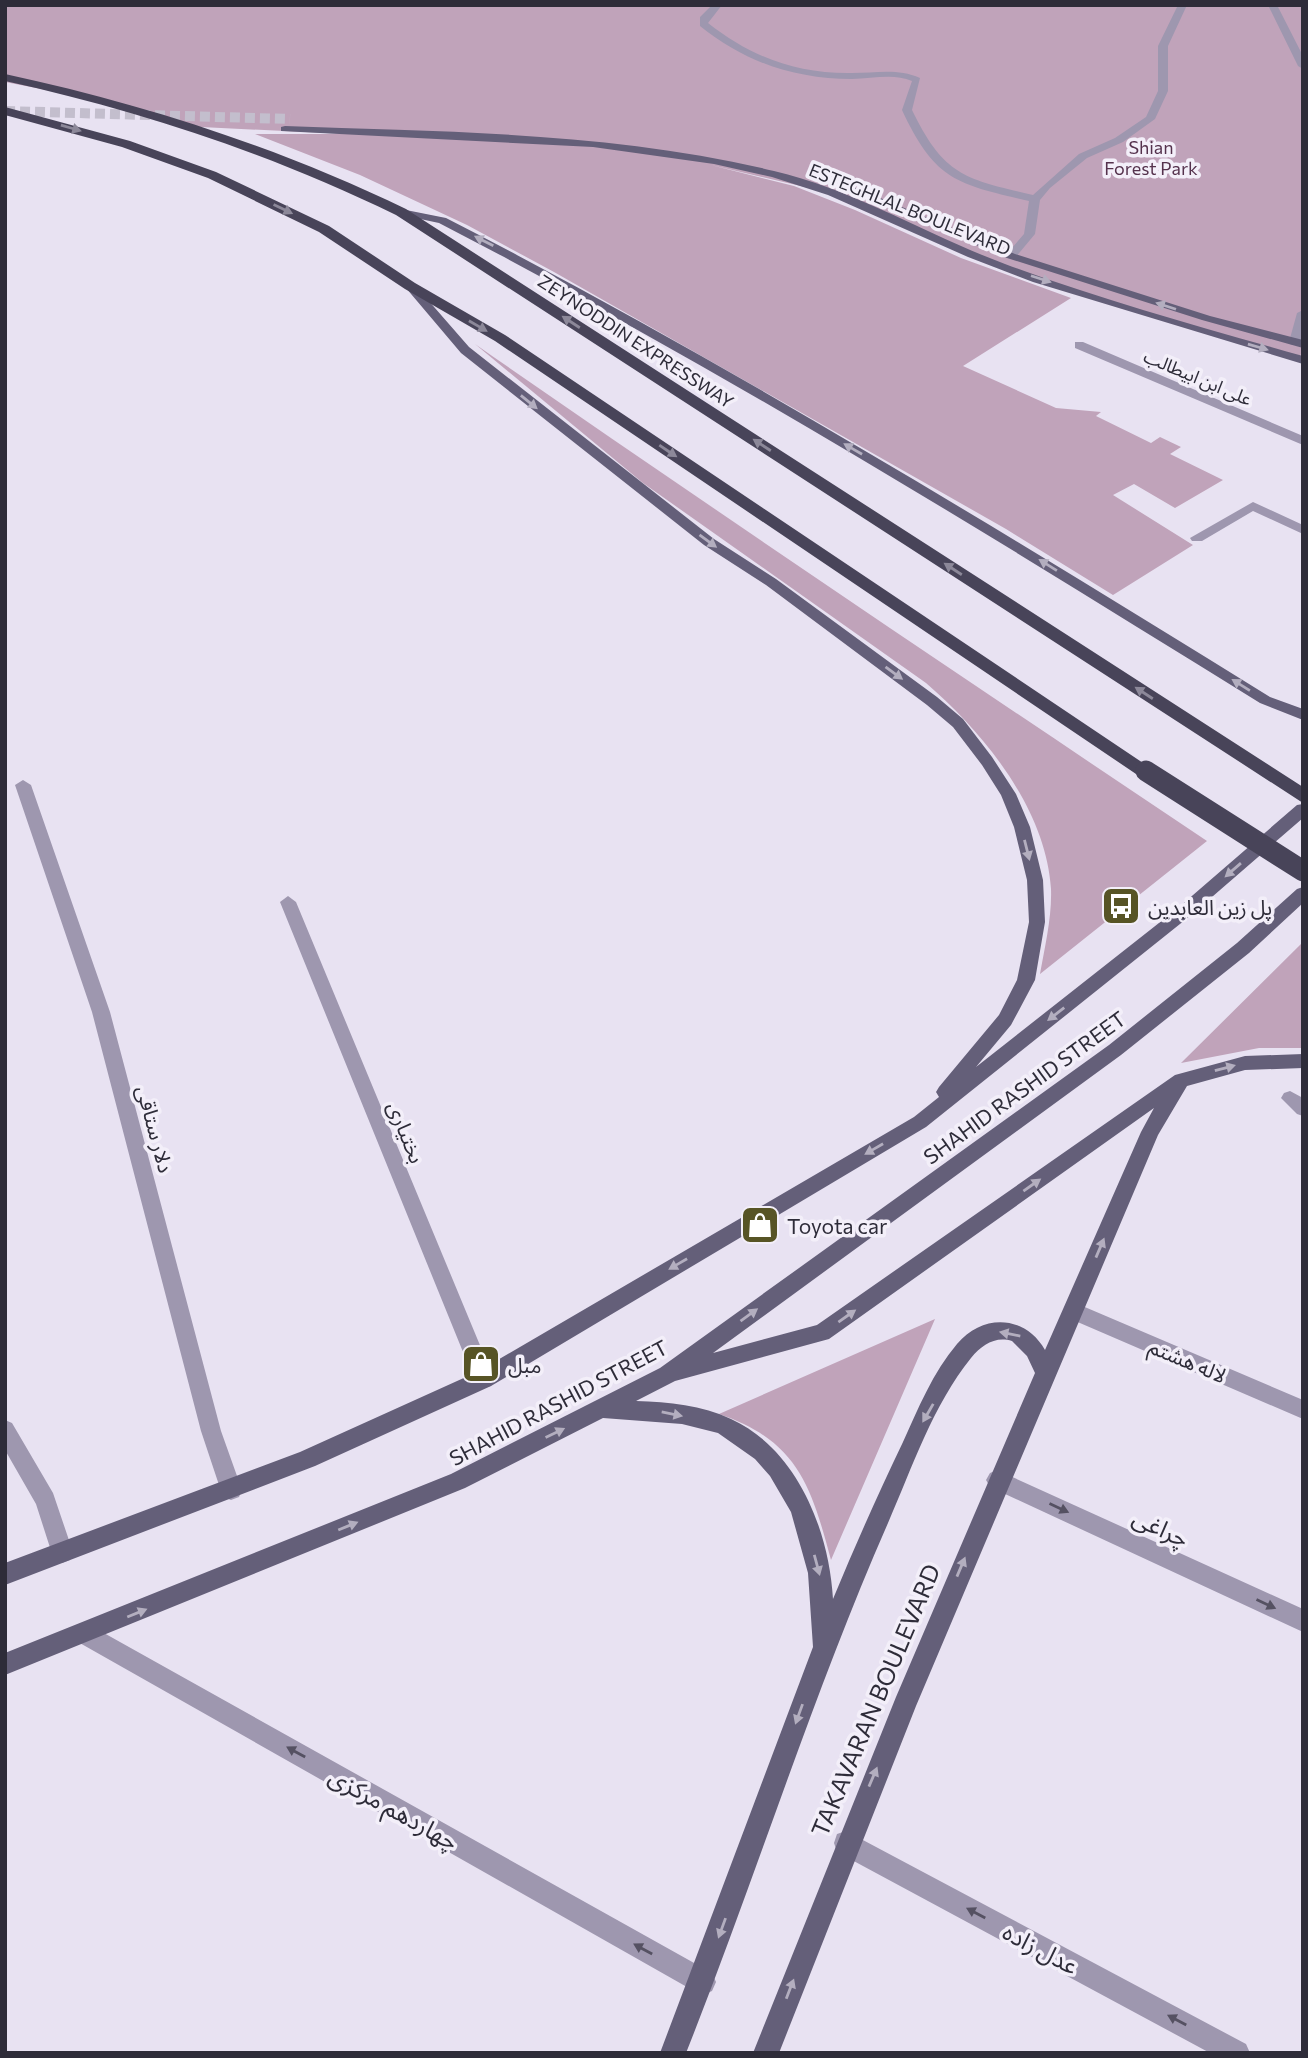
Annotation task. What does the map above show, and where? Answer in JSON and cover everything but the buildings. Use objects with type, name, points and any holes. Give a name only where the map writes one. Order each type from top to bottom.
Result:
[{"type":"highway","name":"ZEYNODDIN EXPRESSWAY","points":[[5,77],[164,118],[264,153],[401,212],[1303,796]]},
{"type":"highway","points":[[5,111],[126,144],[212,175],[324,229],[410,286],[512,346],[1146,771],[1303,871]]},
{"type":"main road","name":"ESTEGHLAL BOULEVARD","points":[[1299,343],[1206,318],[1011,256],[847,187],[775,164],[719,152],[560,134],[288,124],[591,146],[720,162],[775,175],[846,199],[999,265],[1303,360]]},
{"type":"main road","points":[[401,212],[442,220],[505,252],[739,383],[1025,551],[1265,700],[1303,715]]},
{"type":"main road","points":[[410,286],[465,349],[587,448],[709,542],[771,582],[958,723],[1008,794],[1022,827],[1038,905],[1026,980],[1005,1020],[920,1122]]},
{"type":"main road","name":"SHAHID RASHID STREET","points":[[5,1574],[231,1490],[428,1407],[484,1378],[920,1122],[1184,912],[1303,809]]},
{"type":"main road","name":"SHAHID RASHID STREET","points":[[5,1664],[86,1634],[458,1481],[667,1375],[1115,1050],[1243,948],[1303,893]]},
{"type":"main road","points":[[667,1375],[822,1334],[1181,1080],[1245,1063],[1303,1060]]},
{"type":"main road","name":"TAKAVARAN BOULEVARD","points":[[766,2053],[846,1843],[997,1480],[1150,1132],[1181,1080]]},
{"type":"main road","points":[[673,2053],[703,1982],[822,1650],[917,1432],[973,1340],[990,1332],[1010,1331],[1028,1339],[1039,1354],[1045,1372]]},
{"type":"main road","points":[[604,1409],[663,1412],[723,1425],[753,1443],[775,1465],[794,1494],[820,1574],[822,1650]]},
{"type":"street","points":[[718,5],[705,17],[704,24],[721,41],[762,62],[821,75],[893,73],[908,75],[917,80],[907,110],[930,158],[947,172],[972,184],[1035,199]]},
{"type":"street","points":[[1011,256],[1030,234],[1035,199],[1063,169],[1083,156],[1119,140],[1150,119],[1163,91],[1163,46],[1183,5]]},
{"type":"street","points":[[1272,5],[1303,66]]},
{"type":"street","points":[[1299,343],[1303,313]]},
{"type":"street","name":"علی ابن ابیطالب","points":[[1079,345],[1303,440]]},
{"type":"street","points":[[1197,538],[1253,506],[1303,530]]},
{"type":"street","name":"دلار ستاقی","points":[[23,785],[101,1012],[211,1431],[231,1490]]},
{"type":"street","name":"بختیاری","points":[[288,902],[484,1378]]},
{"type":"street","name":"لاله هشتم","points":[[1073,1311],[1303,1410]]},
{"type":"street","points":[[5,1430],[45,1500],[62,1552]]},
{"type":"street","name":"چراغی","points":[[997,1480],[1303,1621]]},
{"type":"street","name":"چهاردهم مرکزی","points":[[86,1634],[703,1982]]},
{"type":"street","name":"عدل زاده","points":[[846,1843],[1237,2053]]},
{"type":"green space","name":"Shian Forest Park","points":[[5,5],[1303,5],[1303,343],[1300,359],[1129,310],[980,256],[848,197],[711,165],[794,186],[855,210],[961,258],[1071,298],[963,366],[1056,408],[1101,412],[1096,416],[1151,443],[1160,437],[1181,447],[1170,454],[1223,480],[1175,508],[1134,484],[1113,495],[1193,545],[1113,595],[1006,529],[467,225],[360,175],[255,134],[346,134],[181,126],[78,96],[5,82]]},
{"type":"green space","points":[[475,344],[1207,841],[1040,974],[1051,900],[1047,859],[1025,802],[990,749],[969,725],[926,683],[643,483]]},
{"type":"green space","points":[[1303,942],[1303,1048],[1259,1048],[1181,1063]]},
{"type":"green space","points":[[935,1319],[831,1560],[808,1488],[797,1469],[767,1438],[746,1425],[719,1414]]},
{"type":"tunnel","points":[[5,111],[290,119]]},
{"type":"place","name":"پل زین العابدین","points":[[1121,906]]},
{"type":"place","name":"Toyota car","points":[[760,1225]]},
{"type":"place","name":"مبل","points":[[481,1364]]}]
